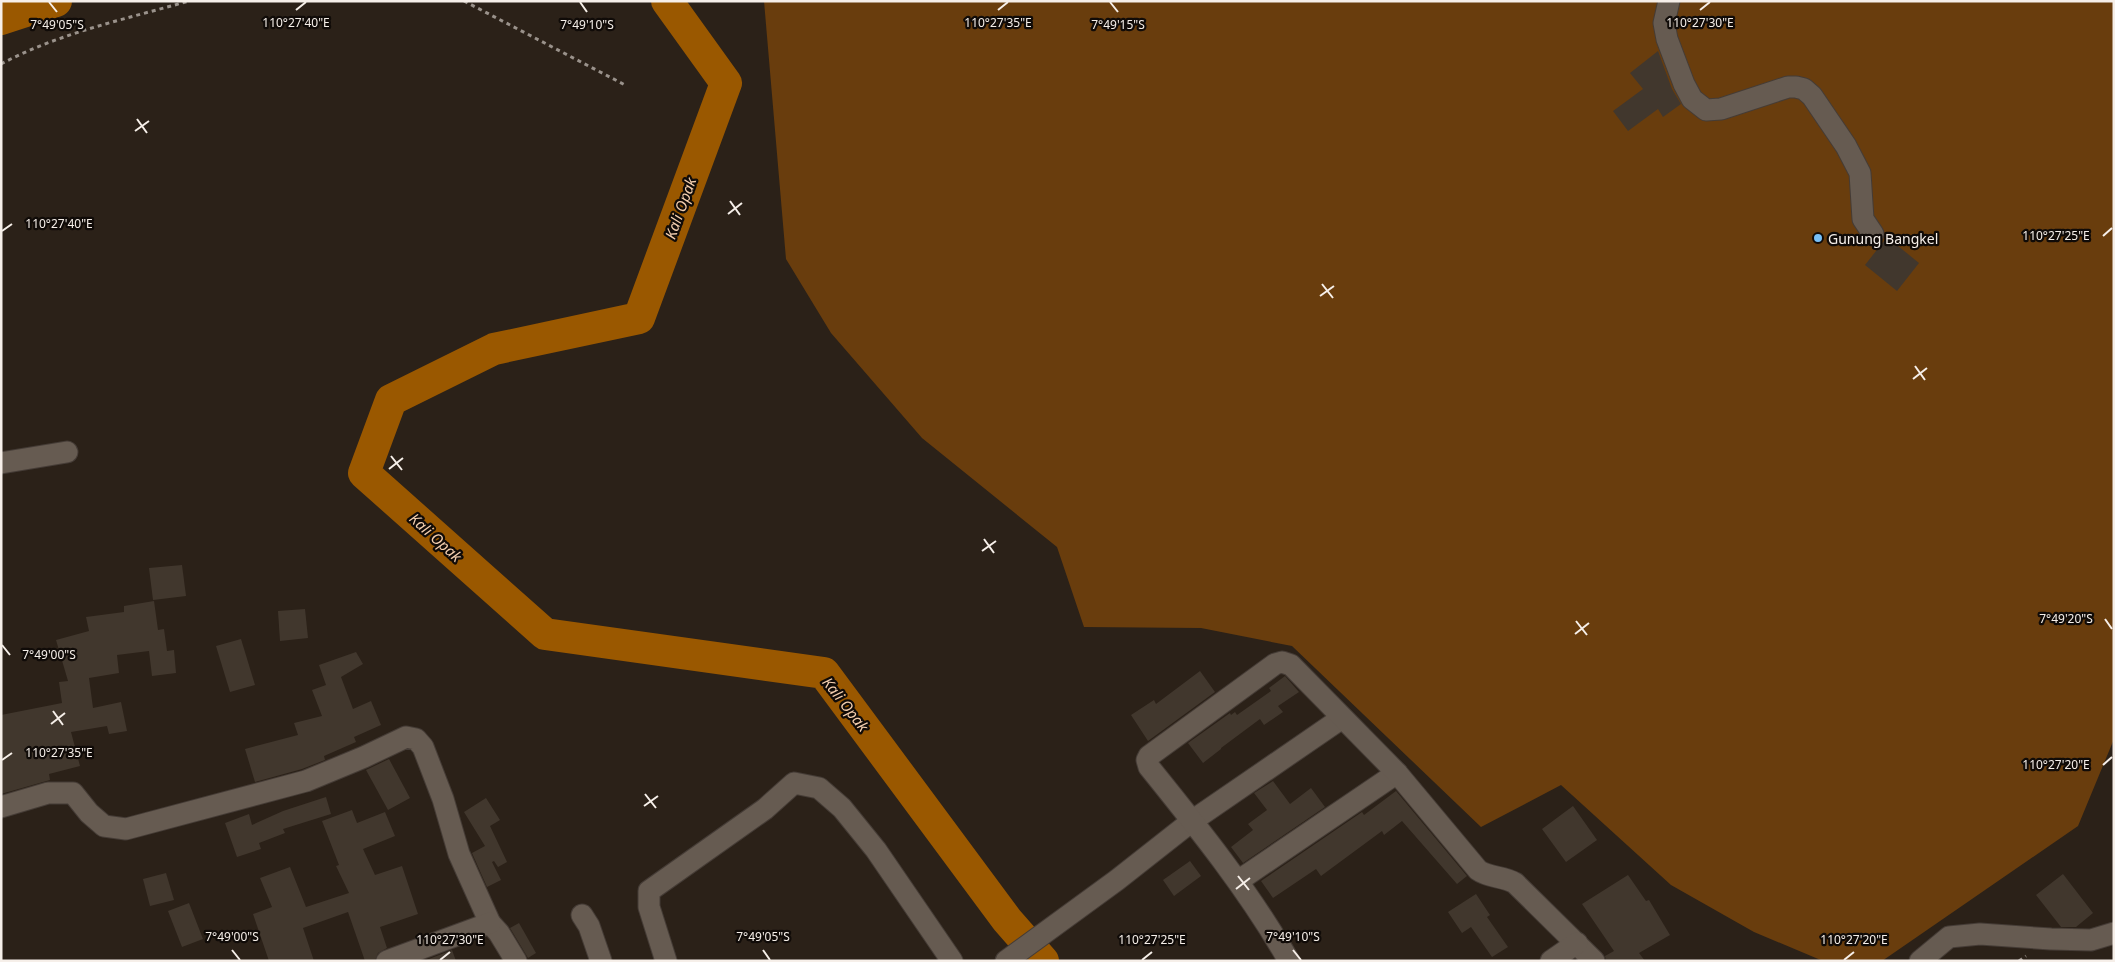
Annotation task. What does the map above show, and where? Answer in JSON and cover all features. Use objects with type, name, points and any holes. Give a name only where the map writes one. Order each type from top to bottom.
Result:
[{"type":"street","points":[[1668,1],[1664,23],[1667,39],[1692,100],[1706,110],[1721,109],[1788,87],[1796,86],[1804,89],[1817,104],[1846,146],[1860,173],[1863,219],[1873,234]]},
{"type":"street","points":[[1,463],[67,452]]},
{"type":"street","points":[[1289,961],[1270,927],[1238,881],[1149,767],[1147,760],[1149,756],[1275,664],[1282,662],[1291,664],[1396,772],[1478,870],[1484,874],[1515,883],[1594,961]]},
{"type":"street","points":[[1006,961],[1117,880],[1192,821],[1342,718]]},
{"type":"street","points":[[1,807],[48,793],[73,794],[89,813],[104,826],[126,829],[306,781],[406,737],[416,739],[423,747],[443,799],[459,854],[490,924],[499,933],[516,961]]},
{"type":"street","points":[[1238,881],[1396,772]]},
{"type":"street","points":[[666,961],[649,907],[649,891],[765,809],[794,783],[818,788],[842,808],[876,850],[952,961]]},
{"type":"street","points":[[582,915],[589,926],[601,961]]},
{"type":"street","points":[[387,961],[490,924]]},
{"type":"street","points":[[1920,961],[1949,938],[1980,934],[2091,940],[2114,933]]},
{"type":"street","points":[[1551,961],[1577,943]]},
{"type":"path","points":[[1,64],[23,53],[82,32],[189,1]]},
{"type":"path","points":[[464,1],[627,86]]},
{"type":"shaded area","points":[[764,1],[2114,1],[2114,739],[2078,826],[1882,961],[1823,961],[1754,932],[1671,885],[1561,785],[1481,827],[1292,646],[1201,628],[1084,627],[1057,547],[922,438],[831,333],[786,259]]},
{"type":"building","points":[[1658,51],[1672,89],[1681,104],[1663,117],[1658,109],[1628,131],[1613,111],[1643,89],[1630,73]]},
{"type":"building","points":[[1887,237],[1919,263],[1897,291],[1865,265]]},
{"type":"building","points":[[182,565],[186,596],[153,600],[149,568]]},
{"type":"building","points":[[154,601],[158,630],[164,629],[167,651],[174,650],[176,673],[152,676],[149,651],[117,655],[119,673],[89,678],[93,708],[121,702],[127,731],[109,734],[107,726],[71,732],[80,766],[49,774],[50,780],[1,794],[1,715],[62,703],[59,682],[68,681],[56,640],[89,631],[86,617],[124,612],[124,606]]},
{"type":"building","points":[[305,609],[308,638],[280,641],[278,611]]},
{"type":"building","points":[[241,639],[255,685],[230,692],[216,646]]},
{"type":"building","points":[[356,652],[363,664],[341,677],[353,709],[371,701],[381,725],[354,737],[356,742],[324,756],[325,760],[302,769],[255,782],[245,749],[298,735],[294,723],[322,716],[312,690],[326,685],[319,665]]},
{"type":"building","points":[[1200,671],[1215,692],[1148,741],[1131,715],[1154,700],[1156,704]]},
{"type":"building","points":[[1285,676],[1299,692],[1278,706],[1283,712],[1264,725],[1260,719],[1203,763],[1188,743],[1230,713],[1231,715],[1235,712],[1237,715],[1271,691],[1269,688]]},
{"type":"building","points":[[389,759],[410,798],[388,810],[366,770]]},
{"type":"building","points":[[1273,781],[1290,804],[1311,788],[1325,807],[1243,863],[1231,847],[1253,830],[1248,824],[1267,810],[1254,793]]},
{"type":"building","points":[[1396,791],[1467,876],[1457,884],[1402,821],[1384,835],[1382,831],[1321,876],[1316,869],[1273,898],[1261,881],[1362,812],[1364,815]]},
{"type":"building","points":[[326,797],[331,814],[283,829],[285,833],[259,843],[261,849],[237,857],[225,823],[249,814],[252,825],[283,811]]},
{"type":"building","points":[[486,798],[500,820],[490,826],[507,862],[498,867],[494,861],[492,862],[501,880],[487,887],[472,853],[485,846],[464,812]]},
{"type":"building","points":[[1573,806],[1597,840],[1566,862],[1542,829]]},
{"type":"building","points":[[352,810],[357,823],[385,812],[395,836],[363,849],[375,875],[402,866],[418,914],[380,927],[387,948],[378,953],[375,961],[365,961],[348,912],[303,928],[314,961],[269,961],[253,914],[272,907],[260,878],[290,867],[306,907],[349,893],[336,866],[339,865],[322,821]]},
{"type":"building","points":[[1190,861],[1201,876],[1174,896],[1163,880]]},
{"type":"building","points":[[166,873],[174,900],[150,906],[143,879]]},
{"type":"building","points":[[2063,874],[2093,913],[2076,927],[2061,927],[2036,895]]},
{"type":"building","points":[[1628,875],[1646,901],[1649,900],[1670,935],[1639,953],[1645,961],[1606,961],[1605,956],[1614,951],[1582,904]]},
{"type":"building","points":[[1476,894],[1490,915],[1487,917],[1508,947],[1492,957],[1471,927],[1462,933],[1448,912]]},
{"type":"building","points":[[189,903],[203,939],[182,947],[168,911]]},
{"type":"building","points":[[519,923],[536,953],[528,958],[510,928]]},
{"type":"building","points":[[452,950],[456,961],[424,961]]},
{"type":"waterway","name":"Kali Opak","points":[[1,19],[56,1]]},
{"type":"waterway","name":"Kali Opak","points":[[667,1],[726,83],[639,318],[494,349],[391,400],[364,473],[545,634],[824,673],[1007,920],[1043,961]]},
{"type":"place","name":"Gunung Bangkel","points":[[1818,238]]}]
